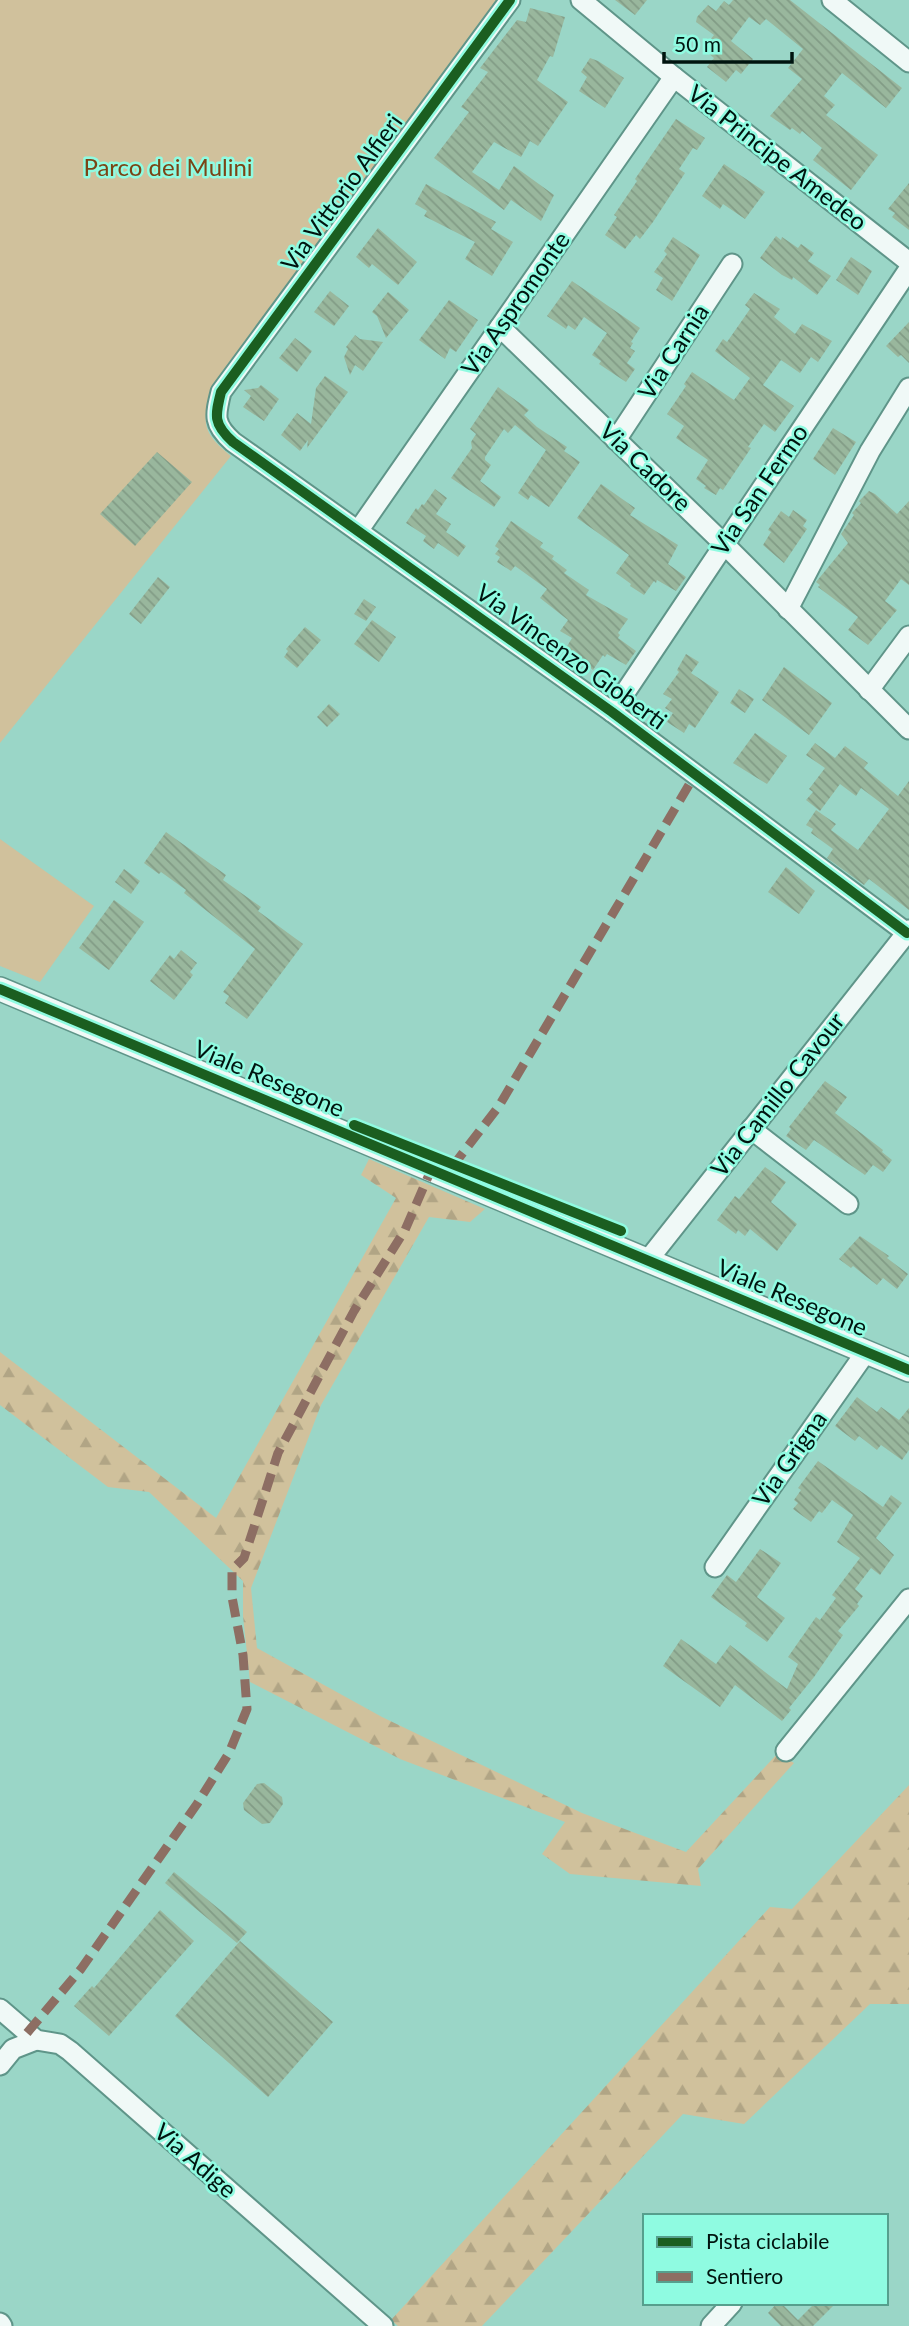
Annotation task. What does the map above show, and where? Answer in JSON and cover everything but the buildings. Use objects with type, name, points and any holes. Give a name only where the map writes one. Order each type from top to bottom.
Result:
[{"type":"street","name":"Via Vittorio Alfieri","points":[[216,415],[222,392],[510,0]]},
{"type":"street","name":"Via Principe Amedeo","points":[[581,0],[674,77],[909,262]]},
{"type":"street","points":[[832,0],[909,62]]},
{"type":"street","name":"Via Aspromonte","points":[[358,531],[674,77]]},
{"type":"street","name":"Via Carnia","points":[[616,440],[732,264]]},
{"type":"street","name":"Via San Fermo","points":[[612,712],[909,269]]},
{"type":"street","name":"Via Cadore","points":[[500,327],[724,544],[909,729]]},
{"type":"street","points":[[788,609],[870,451],[909,388]]},
{"type":"street","name":"Via Vincenzo Gioberti","points":[[216,415],[221,431],[233,442],[612,712],[908,932]]},
{"type":"street","points":[[869,690],[909,636]]},
{"type":"street","name":"Via Camillo Cavour","points":[[648,1260],[908,932]]},
{"type":"street","name":"Viale Resegone","points":[[0,989],[909,1370]]},
{"type":"street","points":[[751,1129],[848,1204]]},
{"type":"street","name":"Via Grigna","points":[[715,1567],[866,1352]]},
{"type":"street","points":[[786,1752],[909,1599]]},
{"type":"street","name":"Via Adige","points":[[0,2009],[36,2040],[48,2041],[70,2051],[383,2326]]},
{"type":"street","points":[[0,2065],[13,2049],[36,2040]]},
{"type":"street","points":[[711,2326],[730,2305]]},
{"type":"green space","name":"Parco dei Mulini","points":[[0,0],[502,0],[212,387],[206,426],[214,440],[231,456],[0,743]]},
{"type":"green space","points":[[0,839],[94,906],[40,982],[0,966]]},
{"type":"green space","points":[[369,1159],[485,1209],[470,1222],[429,1217],[321,1405],[251,1588],[257,1648],[382,1717],[582,1813],[686,1852],[778,1753],[794,1763],[698,1869],[701,1886],[570,1874],[542,1854],[565,1822],[400,1759],[250,1682],[243,1616],[243,1581],[149,1492],[108,1487],[0,1405],[0,1352],[216,1518],[396,1198],[361,1175]]},
{"type":"green space","points":[[909,1785],[909,2004],[870,2004],[744,2124],[683,2114],[482,2326],[398,2326],[391,2320],[770,1907],[792,1909]]},
{"type":"marked path","points":[[452,1167],[499,1106],[696,773]]},
{"type":"marked path","points":[[27,2033],[81,1969],[197,1804],[229,1753],[247,1709],[243,1655],[232,1597],[232,1570],[244,1558],[278,1453],[354,1311],[405,1230],[431,1170]]},
{"type":"cycle path","points":[[510,0],[221,392],[217,414],[219,425],[233,442],[612,712],[907,933]]},
{"type":"cycle path","points":[[0,989],[909,1370]]},
{"type":"cycle path","points":[[354,1125],[621,1231]]}]
